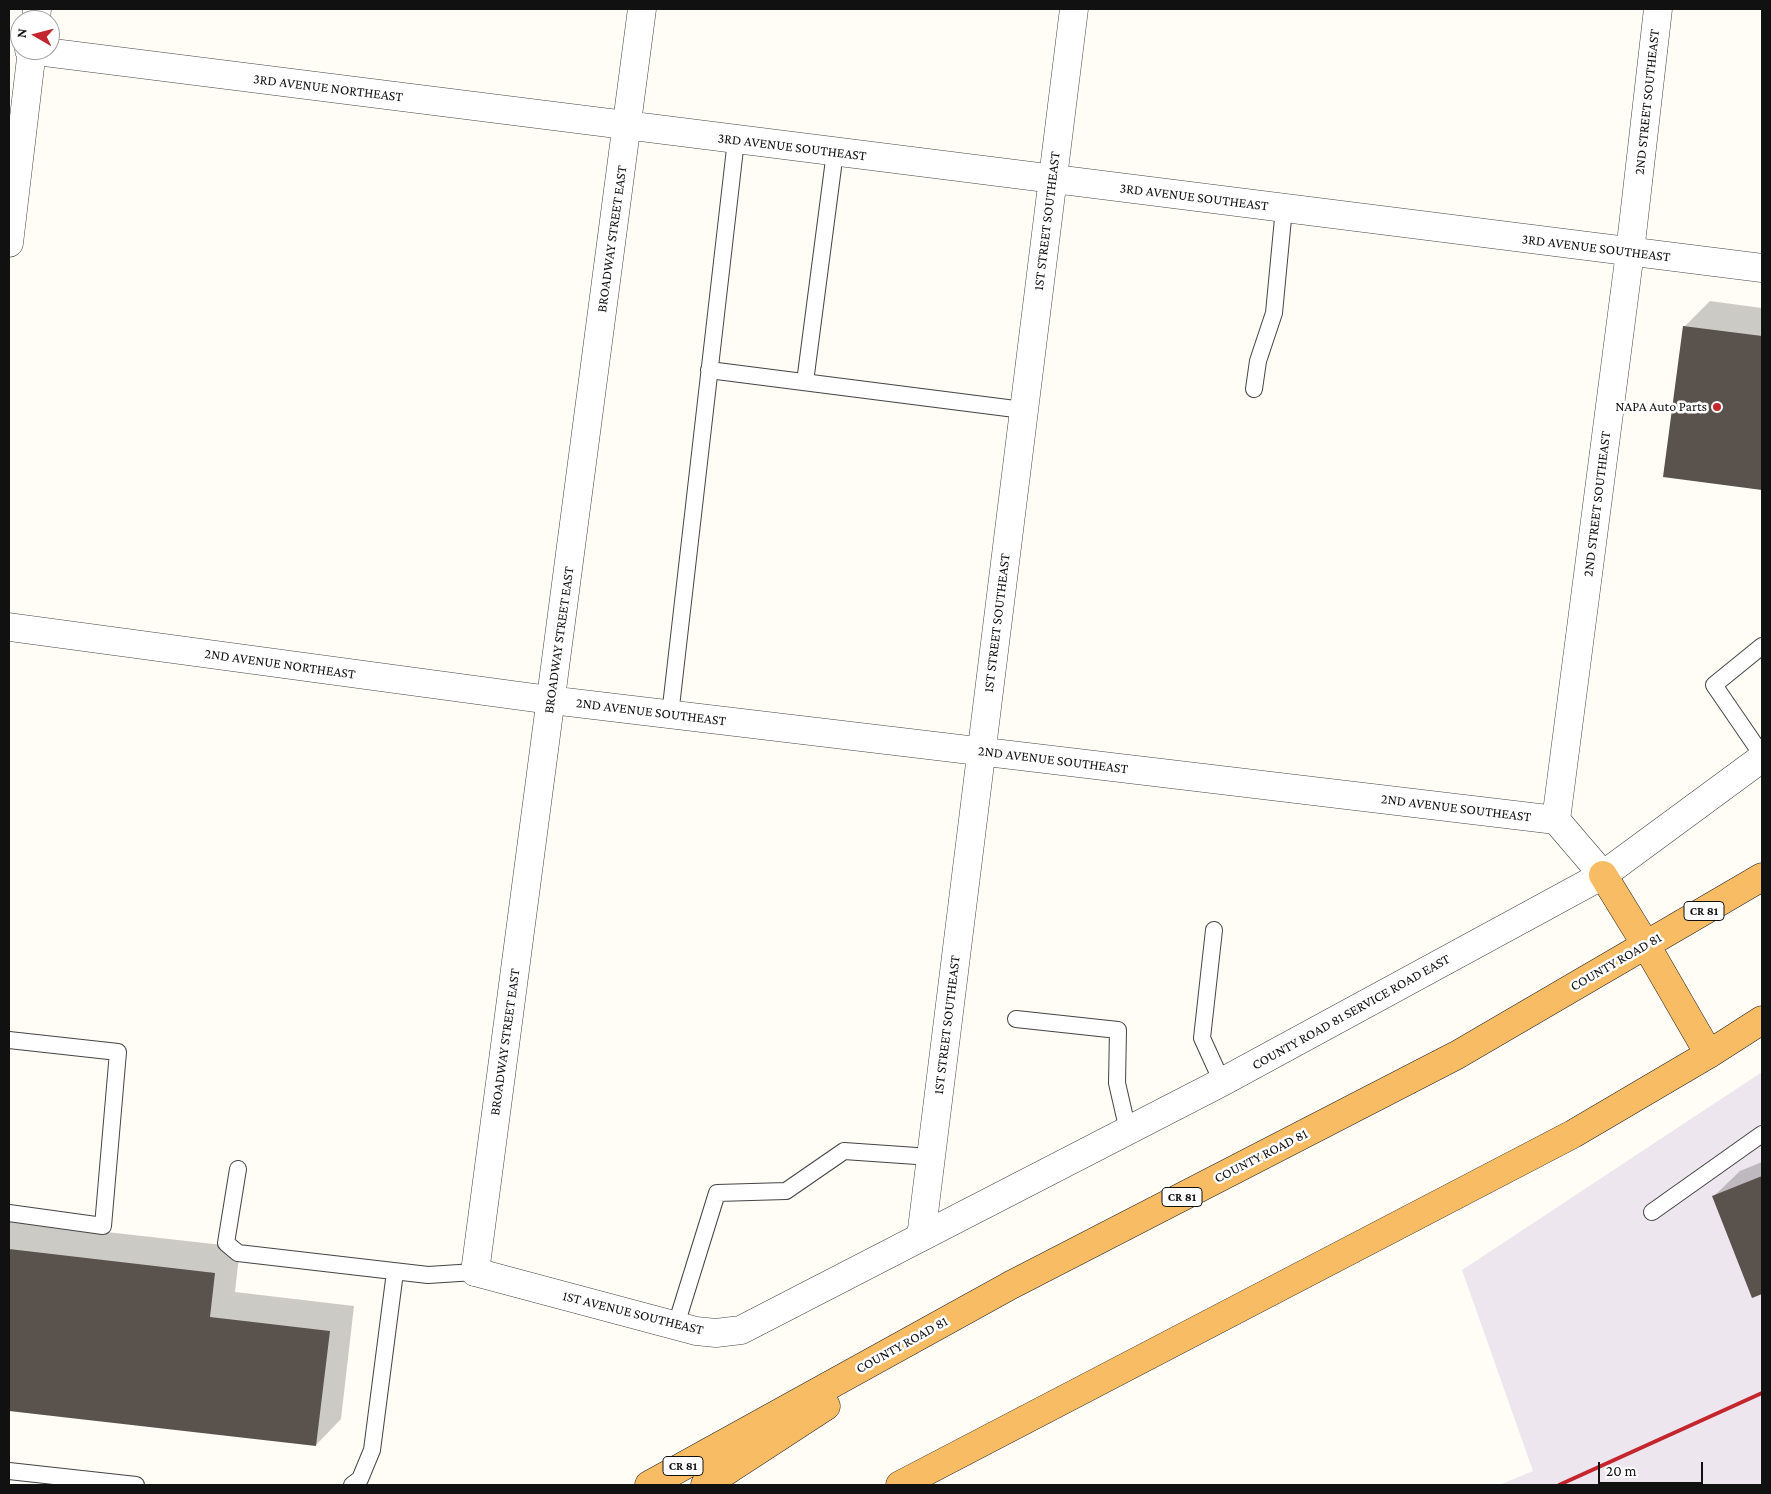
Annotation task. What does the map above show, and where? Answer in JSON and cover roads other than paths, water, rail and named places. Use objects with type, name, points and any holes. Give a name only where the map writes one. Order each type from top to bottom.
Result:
[{"type":"highway","points":[[1604,875],[1709,1054]]},
{"type":"highway","name":"COUNTY ROAD 81","points":[[649,1485],[1011,1285],[1456,1055],[1762,877]]},
{"type":"highway","points":[[900,1485],[1573,1134],[1709,1054],[1762,1020]]},
{"type":"highway","points":[[705,1485],[1011,1285]]},
{"type":"street","name":"BROADWAY STREET EAST","points":[[475,1272],[642,9]]},
{"type":"street","name":"1ST STREET SOUTHEAST","points":[[921,1237],[1074,9]]},
{"type":"street","name":"2ND STREET SOUTHEAST","points":[[1556,820],[1630,252],[1658,9]]},
{"type":"street","name":"3RD AVENUE NORTHEAST","points":[[60,54],[626,126]]},
{"type":"street","points":[[9,243],[30,60]]},
{"type":"street","name":"3RD AVENUE SOUTHEAST","points":[[626,126],[1762,268]]},
{"type":"street","name":"2ND AVENUE NORTHEAST","points":[[9,627],[550,700]]},
{"type":"street","name":"2ND AVENUE SOUTHEAST","points":[[550,700],[1556,820]]},
{"type":"street","name":"COUNTY ROAD 81 SERVICE ROAD EAST","points":[[921,1237],[1222,1082],[1604,875],[1762,756]]},
{"type":"street","points":[[1556,820],[1604,875]]},
{"type":"street","name":"1ST AVENUE SOUTHEAST","points":[[475,1272],[696,1331],[716,1333],[741,1330],[921,1237]]},
{"type":"lane","points":[[670,714],[736,140]]},
{"type":"lane","points":[[805,382],[835,152]]},
{"type":"lane","points":[[1254,388],[1258,362],[1274,313],[1284,208]]},
{"type":"lane","points":[[709,370],[1024,410]]},
{"type":"lane","points":[[1762,646],[1714,685],[1762,756]]},
{"type":"lane","points":[[1214,930],[1202,1038],[1222,1082]]},
{"type":"lane","points":[[1016,1019],[1118,1030],[1117,1083],[1128,1131]]},
{"type":"lane","points":[[9,1040],[118,1052],[103,1226],[9,1213]]},
{"type":"lane","points":[[1652,1212],[1762,1134]]},
{"type":"lane","points":[[676,1325],[717,1193],[786,1191],[844,1151],[931,1157]]},
{"type":"lane","points":[[238,1169],[226,1243],[238,1253],[428,1275],[475,1272]]},
{"type":"lane","points":[[352,1485],[360,1479],[372,1450],[395,1272]]},
{"type":"lane","points":[[9,1471],[136,1485]]},
{"type":"railway","points":[[1559,1485],[1762,1393]]},
{"type":"place","name":"NAPA Auto Parts","points":[[1717,407]]}]
